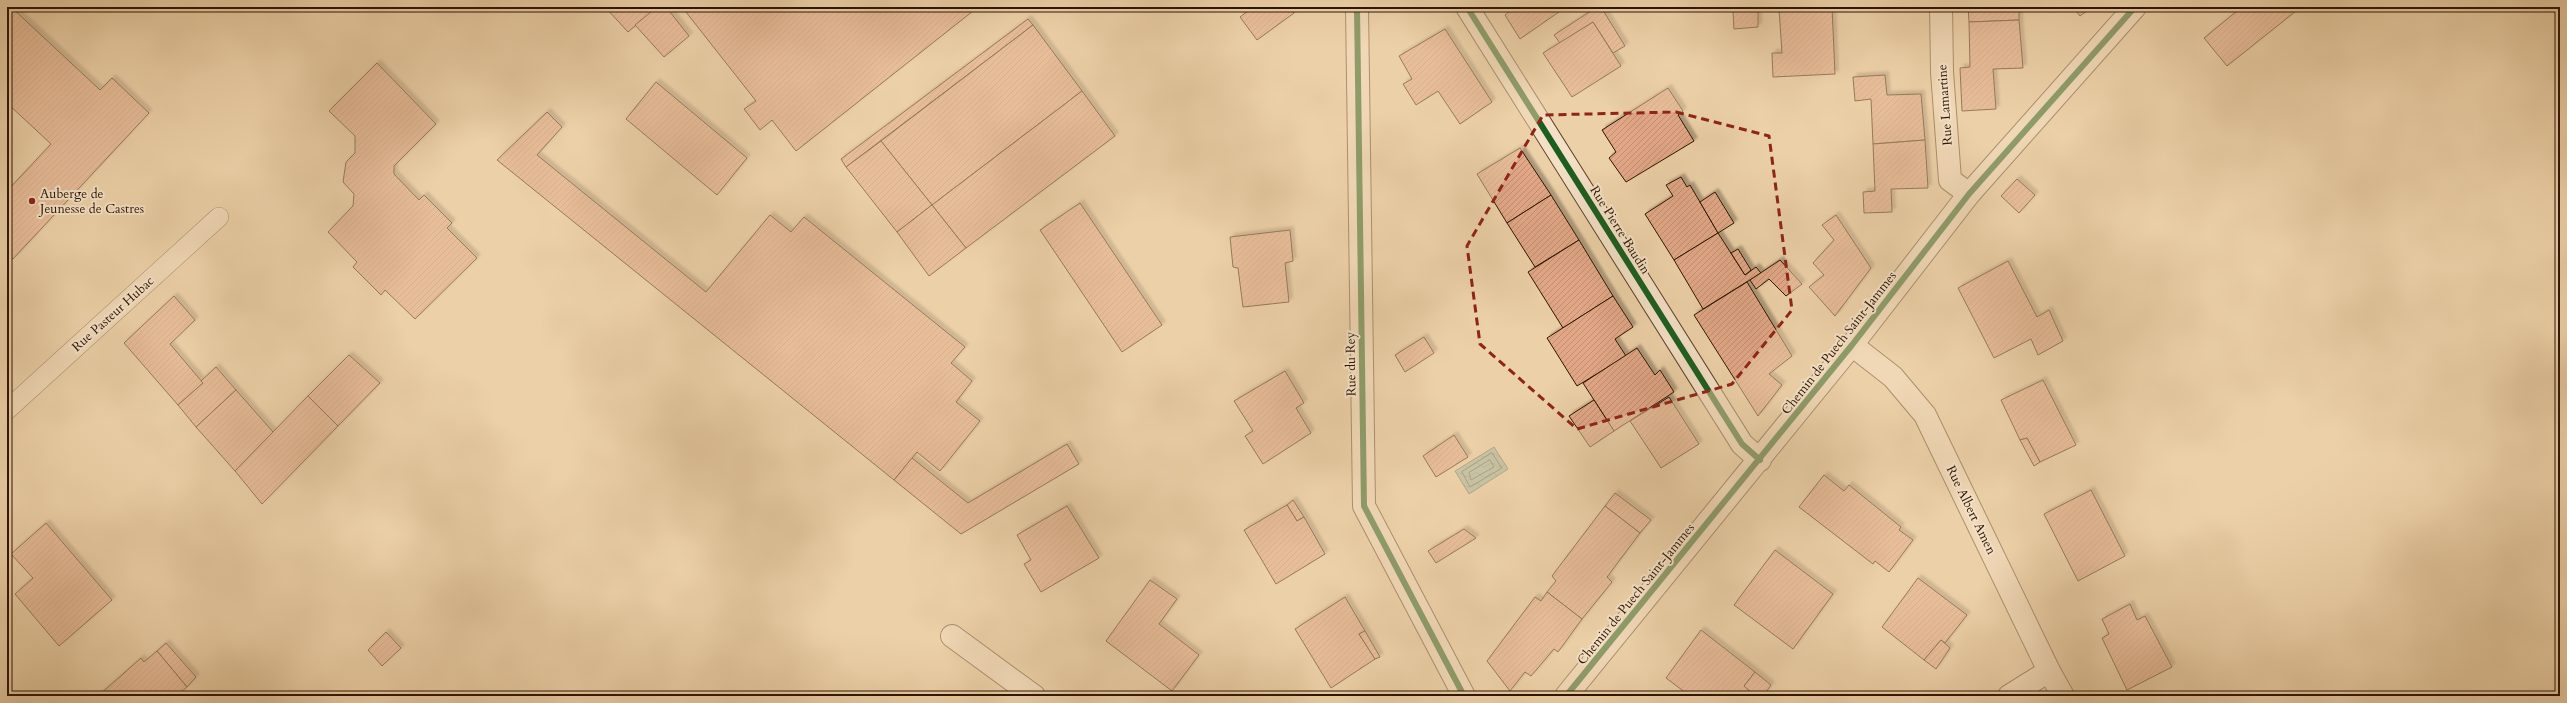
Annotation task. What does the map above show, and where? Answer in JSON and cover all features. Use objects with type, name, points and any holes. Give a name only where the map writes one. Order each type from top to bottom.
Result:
[{"type":"street","name":"Rue du Rey","points":[[1357,7],[1364,506],[1464,696]]},
{"type":"street","name":"Rue Pierre Baudin","points":[[1467,7],[1742,444],[1760,460]]},
{"type":"street","name":"Rue Lamartine","points":[[1941,7],[1942,72],[1950,180],[1969,194]]},
{"type":"street","name":"Chemin de Puech Saint-Jammes","points":[[1566,696],[1852,346],[1969,194],[2135,7]]},
{"type":"street","name":"Rue Albert Amen","points":[[1852,346],[1892,378],[1925,415],[2049,671],[2063,696]]},
{"type":"street","points":[[952,636],[1034,696]]},
{"type":"street","points":[[2009,696],[2049,671]]},
{"type":"lane","name":"Rue Pasteur Hubac","points":[[7,410],[219,217]]},
{"type":"highlighted area","points":[[1676,112],[1769,136],[1792,310],[1732,384],[1577,429],[1480,344],[1467,246],[1543,115]]},
{"type":"water","points":[[1494,447],[1508,469],[1469,494],[1455,471]]},
{"type":"building","points":[[7,7],[11,7],[100,90],[112,78],[149,113],[13,259],[7,253],[7,191],[51,144],[7,103]]},
{"type":"building","points":[[605,7],[657,7],[628,32]]},
{"type":"building","points":[[657,7],[666,7],[689,36],[664,57],[635,25]]},
{"type":"building","points":[[682,7],[978,7],[796,151],[772,120],[760,130],[744,109],[756,101]]},
{"type":"building","points":[[1253,7],[1290,7],[1294,13],[1257,40],[1240,17]]},
{"type":"building","points":[[1515,7],[1566,7],[1520,39],[1505,15]]},
{"type":"building","points":[[1597,7],[1601,7],[1625,46],[1613,53],[1593,22],[1560,43],[1554,35]]},
{"type":"building","points":[[1832,7],[1835,74],[1773,77],[1772,53],[1782,53],[1779,9]]},
{"type":"building","points":[[1968,7],[2019,7],[2019,20],[1969,22]]},
{"type":"building","points":[[2073,7],[2092,7],[2080,16]]},
{"type":"building","points":[[2242,7],[2301,7],[2227,66],[2204,38]]},
{"type":"building","points":[[1758,10],[1758,27],[1734,29],[1733,11]]},
{"type":"building","points":[[1028,19],[1033,25],[846,167],[841,159]]},
{"type":"building","points":[[2019,20],[2023,68],[1993,69],[1996,109],[1962,111],[1960,68],[1970,67],[1969,22]]},
{"type":"building","points":[[1593,22],[1621,66],[1572,97],[1543,53]]},
{"type":"building","points":[[1033,25],[1082,91],[932,205],[881,141]]},
{"type":"building","points":[[1445,29],[1492,102],[1460,124],[1438,91],[1416,105],[1403,84],[1412,79],[1399,56]]},
{"type":"building","points":[[377,63],[436,124],[394,166],[394,174],[419,200],[424,195],[452,223],[447,228],[477,258],[415,319],[385,290],[381,295],[353,267],[357,262],[328,232],[353,206],[354,194],[343,182],[346,162],[355,153],[355,136],[329,111]]},
{"type":"building","points":[[1885,75],[1887,95],[1921,94],[1925,140],[1873,144],[1871,99],[1855,101],[1853,77]]},
{"type":"building","points":[[656,82],[747,158],[717,195],[626,119]]},
{"type":"building","points":[[1668,88],[1683,111],[1678,115],[1694,141],[1626,182],[1609,158],[1616,152],[1602,130]]},
{"type":"building","points":[[1082,91],[1115,136],[966,248],[932,205]]},
{"type":"building","points":[[547,112],[562,127],[537,155],[706,292],[770,215],[791,232],[804,217],[965,347],[951,363],[972,381],[956,402],[980,421],[940,471],[917,452],[894,480],[497,160]]},
{"type":"building","points":[[1925,140],[1928,188],[1891,189],[1892,212],[1864,213],[1863,192],[1875,191],[1873,144]]},
{"type":"building","points":[[881,141],[932,205],[897,232],[846,167]]},
{"type":"building","points":[[1520,148],[1551,195],[1507,223],[1477,174]]},
{"type":"building","points":[[1681,177],[1687,187],[1690,185],[1718,233],[1674,260],[1645,214],[1673,196],[1666,185]]},
{"type":"building","points":[[2017,179],[2035,195],[2019,213],[2001,196]]},
{"type":"building","points":[[1715,192],[1734,223],[1718,233],[1700,202]]},
{"type":"building","points":[[1551,195],[1579,240],[1535,267],[1507,223]]},
{"type":"building","points":[[1080,203],[1162,325],[1122,352],[1040,230]]},
{"type":"building","points":[[932,205],[966,248],[929,276],[897,232]]},
{"type":"building","points":[[1836,215],[1871,268],[1835,316],[1809,287],[1824,275],[1813,263],[1834,240],[1822,225]]},
{"type":"building","points":[[1290,230],[1293,261],[1285,263],[1289,302],[1243,307],[1238,268],[1233,267],[1230,237]]},
{"type":"building","points":[[1718,233],[1745,275],[1756,267],[1761,273],[1703,309],[1674,260]]},
{"type":"building","points":[[1579,240],[1613,296],[1563,328],[1528,272]]},
{"type":"building","points":[[1738,249],[1751,270],[1745,275],[1731,253]]},
{"type":"building","points":[[1780,260],[1802,284],[1786,296],[1769,279],[1756,289],[1750,280]]},
{"type":"building","points":[[2008,261],[2037,317],[2049,310],[2063,341],[2038,355],[2031,339],[1994,358],[1958,288]]},
{"type":"building","points":[[1747,282],[1792,356],[1769,374],[1782,385],[1758,416],[1694,315]]},
{"type":"building","points":[[174,296],[195,320],[170,344],[203,383],[178,405],[124,343]]},
{"type":"building","points":[[1613,296],[1633,327],[1615,339],[1626,356],[1577,386],[1547,338]]},
{"type":"building","points":[[1424,337],[1434,353],[1405,372],[1395,355]]},
{"type":"building","points":[[1637,348],[1655,375],[1660,370],[1674,392],[1614,431],[1583,383]]},
{"type":"building","points":[[349,355],[380,383],[338,426],[308,396]]},
{"type":"building","points":[[216,367],[236,390],[196,427],[178,405],[203,383],[201,381]]},
{"type":"building","points":[[1285,371],[1304,403],[1296,408],[1311,433],[1263,464],[1245,436],[1253,431],[1234,401]]},
{"type":"building","points":[[2043,380],[2076,445],[2040,462],[2027,438],[2020,440],[2001,400]]},
{"type":"building","points":[[236,390],[273,432],[235,471],[196,427]]},
{"type":"building","points":[[308,396],[338,426],[262,504],[235,471]]},
{"type":"building","points":[[1669,397],[1699,444],[1661,468],[1630,421]]},
{"type":"building","points":[[1594,400],[1614,431],[1590,447],[1569,416]]},
{"type":"building","points":[[1454,435],[1468,457],[1436,477],[1423,456]]},
{"type":"building","points":[[2027,438],[2040,462],[2034,466],[2020,440]]},
{"type":"building","points":[[1067,444],[1079,464],[961,534],[894,480],[912,458],[968,503]]},
{"type":"building","points":[[1824,475],[1844,491],[1849,485],[1901,527],[1899,530],[1913,540],[1889,572],[1875,561],[1873,564],[1799,507]]},
{"type":"building","points":[[2091,490],[2125,556],[2078,581],[2044,514]]},
{"type":"building","points":[[1615,493],[1651,520],[1640,533],[1605,506]]},
{"type":"building","points":[[1293,500],[1304,517],[1297,521],[1287,505]]},
{"type":"building","points":[[1287,505],[1297,521],[1304,517],[1325,554],[1276,584],[1244,530]]},
{"type":"building","points":[[1067,506],[1099,558],[1041,592],[1024,564],[1031,560],[1017,535]]},
{"type":"building","points":[[1605,506],[1640,533],[1607,577],[1612,582],[1582,619],[1547,592],[1556,581],[1552,576]]},
{"type":"building","points":[[46,523],[112,600],[59,646],[15,594],[33,578],[11,554]]},
{"type":"building","points":[[1464,529],[1476,538],[1436,563],[1428,551]]},
{"type":"building","points":[[1775,550],[1833,594],[1793,649],[1734,605]]},
{"type":"building","points":[[1918,578],[1967,615],[1945,643],[1941,640],[1924,660],[1882,627]]},
{"type":"building","points":[[1150,580],[1177,599],[1159,624],[1199,655],[1172,691],[1106,641]]},
{"type":"building","points":[[1547,592],[1582,619],[1558,652],[1554,649],[1531,676],[1525,672],[1510,691],[1487,661],[1535,597],[1541,601]]},
{"type":"building","points":[[1345,597],[1365,631],[1359,634],[1375,659],[1331,688],[1295,629]]},
{"type":"building","points":[[2130,604],[2137,620],[2145,616],[2172,667],[2127,690],[2102,638],[2109,634],[2102,619]]},
{"type":"building","points":[[1701,630],[1755,672],[1744,686],[1751,692],[1748,696],[1690,696],[1666,678]]},
{"type":"building","points":[[1365,631],[1380,657],[1375,659],[1359,634]]},
{"type":"building","points":[[386,632],[401,648],[382,666],[368,650]]},
{"type":"building","points":[[1941,640],[1950,648],[1936,669],[1924,660]]},
{"type":"building","points":[[166,643],[196,677],[187,687],[157,651]]},
{"type":"building","points":[[157,651],[187,687],[176,696],[98,696],[141,658],[144,662]]},
{"type":"building","points":[[1755,672],[1771,685],[1763,696],[1748,696],[1751,692],[1744,686]]},
{"type":"cycle path","points":[[1357,7],[1364,506],[1464,696]]},
{"type":"cycle path","points":[[1467,7],[1742,444],[1760,460]]},
{"type":"cycle path","points":[[1566,696],[1852,345],[1969,194],[2135,7]]},
{"type":"place","name":"Auberge de Jeunesse de Castres","points":[[32,201]]}]
